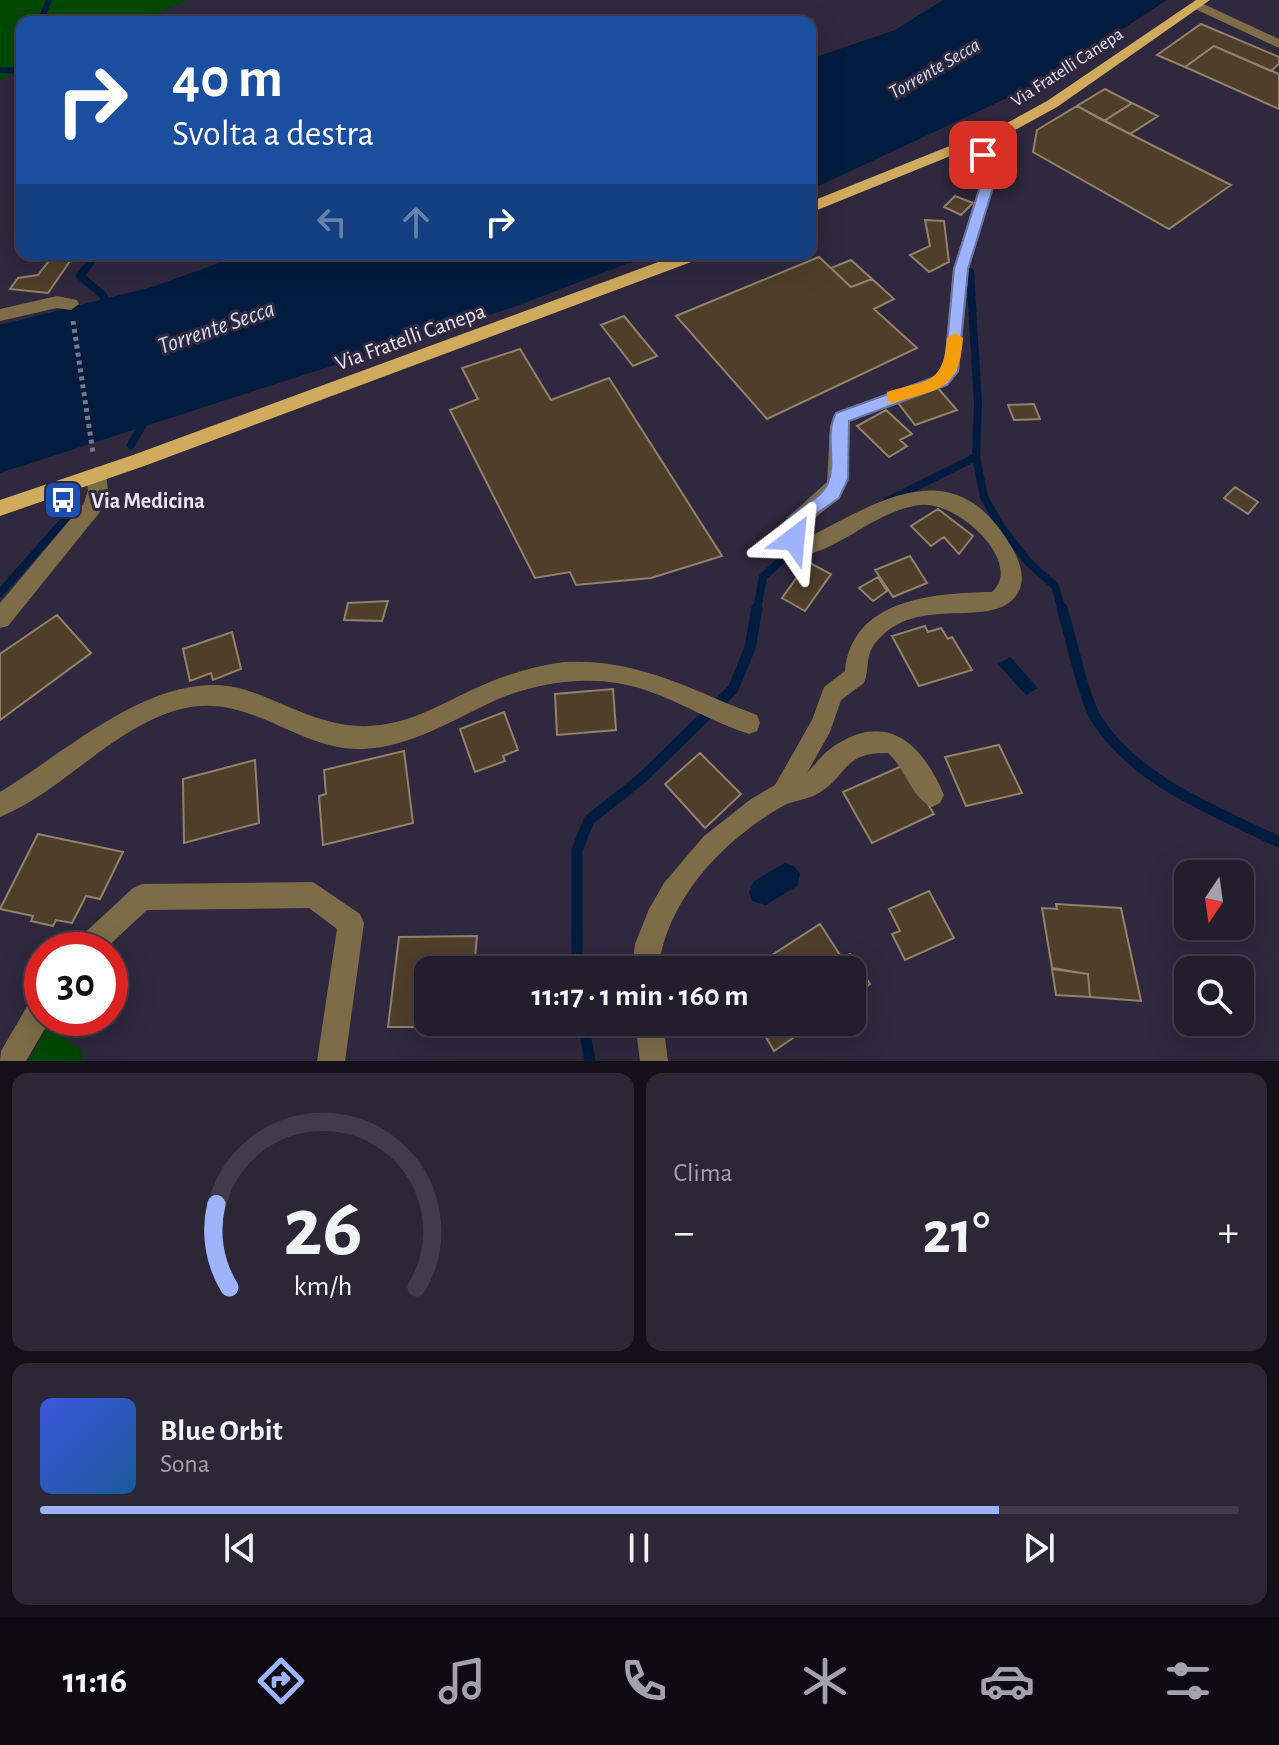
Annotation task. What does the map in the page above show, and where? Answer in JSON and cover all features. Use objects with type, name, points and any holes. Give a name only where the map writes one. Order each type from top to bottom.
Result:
[{"type":"main road","name":"Via Fratelli Canepa","points":[[816,206],[974,142],[1052,104],[1200,2]]},
{"type":"main road","name":"Via Fratelli Canepa","points":[[0,508],[140,460],[680,260]]},
{"type":"street","points":[[1200,2],[1279,44]]},
{"type":"street","points":[[783,794],[822,724],[832,694],[856,676],[860,647],[884,622],[938,602],[997,601],[1004,597],[1013,575],[1007,553],[972,513],[940,497],[913,498],[878,511],[813,545],[794,539],[791,527],[798,517],[832,493],[839,479],[838,429],[842,417],[941,381],[953,367],[961,269],[992,168],[974,142]]},
{"type":"street","points":[[0,315],[57,302],[71,304]]},
{"type":"street","points":[[0,619],[93,506],[98,490],[96,475]]},
{"type":"street","points":[[0,805],[140,714],[184,695],[229,695],[336,735],[361,738],[409,729],[522,680],[586,672],[616,673],[639,677],[725,717],[749,723]]},
{"type":"street","points":[[645,956],[652,928],[683,878],[713,844],[783,794],[816,782],[839,755],[864,745],[887,742],[901,747],[932,795]]},
{"type":"street","points":[[104,932],[142,897],[313,895],[351,923],[331,1061]]},
{"type":"street","points":[[11,1061],[26,1036]]},
{"type":"street","points":[[651,1036],[654,1061]]},
{"type":"path","points":[[71,304],[96,475]]},
{"type":"green space","points":[[0,0],[188,0],[150,16],[16,16],[16,73],[0,80]]},
{"type":"green space","points":[[42,1036],[62,1036],[80,1049],[83,1061],[28,1061]]},
{"type":"water","name":"Torrente Secca","points":[[943,0],[1167,0],[1043,81],[816,187],[816,57],[895,30]]},
{"type":"water","name":"Torrente Secca","points":[[227,260],[636,260],[514,307],[0,473],[0,325],[152,287]]},
{"type":"water","points":[[1010,657],[1038,688],[1026,695],[998,664]]},
{"type":"water","points":[[785,863],[794,866],[800,874],[797,886],[766,905],[752,901],[749,892],[754,881]]},
{"type":"building","points":[[1201,24],[1279,57],[1279,64],[1271,71],[1214,46],[1185,67],[1157,55]]},
{"type":"building","points":[[1214,46],[1279,74],[1279,109],[1185,67]]},
{"type":"building","points":[[1105,89],[1132,103],[1104,121],[1077,106]]},
{"type":"building","points":[[1132,103],[1158,116],[1130,134],[1104,121]]},
{"type":"building","points":[[1077,106],[1231,185],[1169,229],[1033,152],[1037,130]]},
{"type":"building","points":[[955,196],[973,203],[961,215],[944,207]]},
{"type":"building","points":[[925,220],[944,221],[949,262],[929,272],[910,255],[930,246]]},
{"type":"building","points":[[819,257],[851,287],[872,279],[894,299],[874,309],[917,348],[767,419],[676,316]]},
{"type":"building","points":[[49,260],[71,260],[48,293],[10,289],[18,278],[38,275]]},
{"type":"building","points":[[851,260],[872,279],[851,287],[831,268]]},
{"type":"building","points":[[624,316],[657,356],[633,366],[601,325]]},
{"type":"building","points":[[520,349],[551,400],[609,378],[722,556],[651,578],[576,585],[570,572],[535,578],[450,410],[478,399],[462,368]]},
{"type":"building","points":[[937,387],[957,410],[915,425],[896,400]]},
{"type":"building","points":[[1034,404],[1040,419],[1014,420],[1008,405]]},
{"type":"building","points":[[886,410],[912,434],[900,440],[907,446],[889,457],[857,426]]},
{"type":"building","points":[[1235,487],[1258,502],[1248,514],[1224,498]]},
{"type":"building","points":[[938,509],[973,536],[959,554],[944,537],[931,546],[911,526]]},
{"type":"building","points":[[910,556],[927,583],[893,597],[875,570]]},
{"type":"building","points":[[808,562],[831,574],[805,611],[782,598]]},
{"type":"building","points":[[878,577],[887,591],[873,601],[859,588]]},
{"type":"building","points":[[388,601],[382,621],[344,620],[348,603]]},
{"type":"building","points":[[57,615],[91,653],[0,720],[0,654]]},
{"type":"building","points":[[925,626],[928,632],[941,628],[948,639],[952,637],[972,670],[919,686],[892,636]]},
{"type":"building","points":[[232,632],[241,669],[213,680],[211,673],[190,681],[183,649]]},
{"type":"building","points":[[613,689],[616,730],[557,735],[555,694]]},
{"type":"building","points":[[504,712],[518,750],[503,756],[505,761],[475,772],[460,729]]},
{"type":"building","points":[[999,745],[1022,793],[966,806],[945,757]]},
{"type":"building","points":[[404,751],[413,823],[323,845],[319,796],[326,794],[324,770]]},
{"type":"building","points":[[700,753],[741,794],[705,828],[665,784]]},
{"type":"building","points":[[255,760],[259,823],[184,843],[183,779]]},
{"type":"building","points":[[904,765],[934,814],[872,843],[843,792]]},
{"type":"building","points":[[38,834],[123,852],[100,899],[86,896],[72,923],[56,920],[53,926],[31,921],[33,916],[0,909]]},
{"type":"building","points":[[929,891],[954,938],[905,960],[892,934],[900,931],[889,909]]},
{"type":"building","points":[[1056,904],[1121,908],[1141,1001],[1090,997],[1088,974],[1052,968],[1042,908],[1057,909]]},
{"type":"building","points":[[820,924],[841,956],[770,956]]},
{"type":"building","points":[[477,936],[475,956],[414,956],[414,1027],[388,1027],[399,937]]},
{"type":"building","points":[[1052,969],[1088,974],[1090,997],[1056,995]]},
{"type":"building","points":[[765,1036],[796,1036],[774,1051]]},
{"type":"waterway","points":[[42,16],[49,0]]},
{"type":"waterway","points":[[0,70],[16,71]]},
{"type":"waterway","points":[[88,265],[92,260]]},
{"type":"waterway","points":[[90,263],[80,276],[102,294],[110,308]]},
{"type":"waterway","points":[[970,272],[978,404],[976,457]]},
{"type":"waterway","points":[[131,445],[145,421]]},
{"type":"waterway","points":[[887,501],[976,457]]},
{"type":"waterway","points":[[976,457],[984,497],[1001,527],[1029,563],[1055,586],[1062,610]]},
{"type":"waterway","points":[[0,593],[75,508]]},
{"type":"waterway","points":[[757,610],[763,577],[801,542]]},
{"type":"waterway","points":[[577,956],[577,850],[589,820],[641,779],[733,689],[750,648],[757,608]]},
{"type":"waterway","points":[[1062,608],[1092,711],[1114,742],[1133,761],[1179,793],[1279,842]]},
{"type":"waterway","points":[[586,1036],[590,1061]]},
{"type":"slow traffic","points":[[893,397],[941,381],[953,367],[955,338]]},
{"type":"place","name":"Via Medicina","points":[[63,500]]},
{"type":"route","points":[[794,539],[791,527],[798,517],[832,493],[839,479],[838,429],[842,417],[941,381],[953,367],[961,269],[992,168],[983,155]]}]
